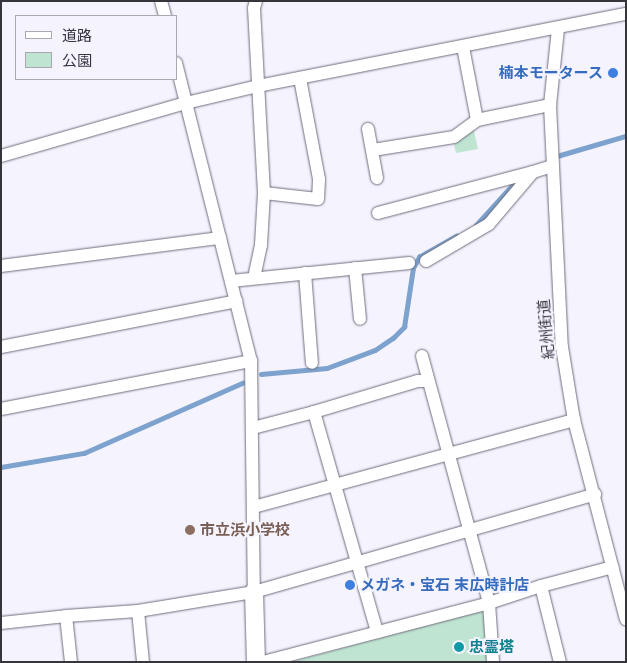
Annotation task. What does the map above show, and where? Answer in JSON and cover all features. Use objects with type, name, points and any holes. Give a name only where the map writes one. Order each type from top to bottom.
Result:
[{"type":"street","points":[[161,1],[165,15]]},
{"type":"street","points":[[254,278],[261,245],[264,193],[254,8],[256,1]]},
{"type":"street","points":[[1,156],[186,103],[258,86],[558,29],[626,14]]},
{"type":"street","name":"紀州街道","points":[[558,29],[550,105],[562,347],[574,420],[595,494],[626,619]]},
{"type":"street","points":[[463,47],[477,120]]},
{"type":"street","points":[[178,71],[237,301],[251,365],[256,662]]},
{"type":"street","points":[[264,193],[318,199],[319,179],[300,78]]},
{"type":"street","points":[[372,150],[454,137],[477,120],[550,105]]},
{"type":"street","points":[[368,129],[377,178]]},
{"type":"street","points":[[378,213],[552,166]]},
{"type":"street","points":[[426,261],[489,224],[533,172]]},
{"type":"street","points":[[1,266],[220,238]]},
{"type":"street","points":[[231,280],[409,263]]},
{"type":"street","points":[[355,268],[360,319]]},
{"type":"street","points":[[305,273],[312,363]]},
{"type":"street","points":[[1,347],[237,301]]},
{"type":"street","points":[[422,356],[489,603],[492,662]]},
{"type":"street","points":[[1,409],[251,365]]},
{"type":"street","points":[[253,428],[418,381],[428,381]]},
{"type":"street","points":[[314,412],[377,632]]},
{"type":"street","points":[[254,507],[574,420]]},
{"type":"street","points":[[1,623],[138,610],[254,592],[595,494]]},
{"type":"street","points":[[264,662],[489,603],[541,586],[613,567]]},
{"type":"street","points":[[541,586],[560,662]]},
{"type":"street","points":[[138,610],[142,662]]},
{"type":"street","points":[[66,616],[71,662]]},
{"type":"green space","points":[[473,127],[478,149],[456,153],[453,141]]},
{"type":"green space","points":[[480,611],[486,615],[487,662],[291,662]]},
{"type":"waterway","points":[[557,156],[626,136]]},
{"type":"waterway","points":[[476,225],[517,180]]},
{"type":"waterway","points":[[261,374],[327,368],[375,350],[393,338],[404,327],[413,268],[419,257],[456,236]]},
{"type":"waterway","points":[[1,467],[84,453],[242,383]]},
{"type":"place","name":"楠本モータース","points":[[613,73]]},
{"type":"place","name":"市立浜小学校","points":[[190,530]]},
{"type":"place","name":"メガネ・宝石 末広時計店","points":[[350,585]]},
{"type":"place","name":"忠霊塔","points":[[459,647]]}]
